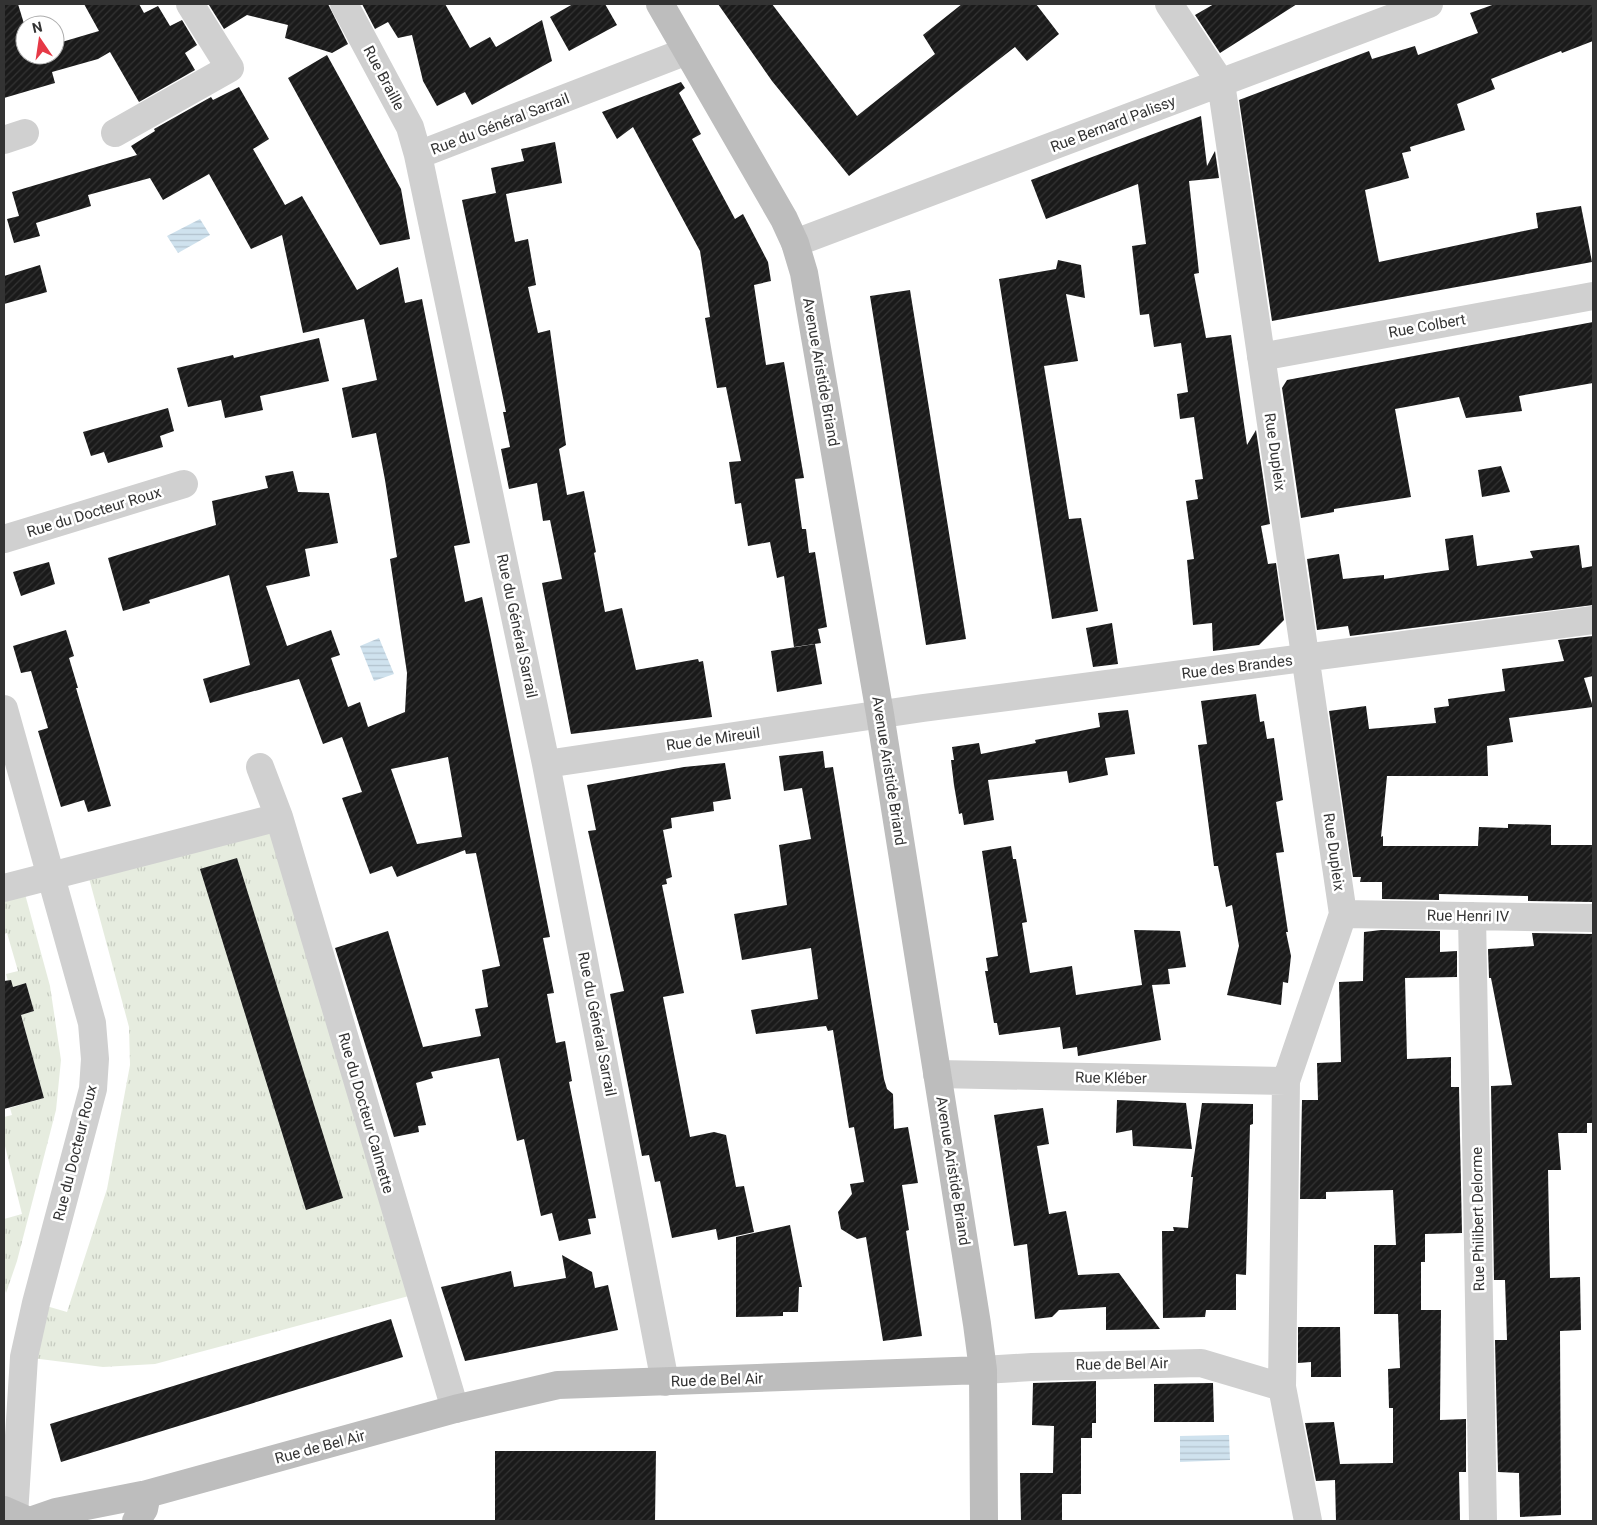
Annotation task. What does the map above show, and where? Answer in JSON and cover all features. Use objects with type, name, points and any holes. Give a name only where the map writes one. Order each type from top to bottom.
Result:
[{"type":"street","points":[[115,133],[230,68],[190,4]]},
{"type":"street","name":"Rue Braille","points":[[344,4],[410,126],[418,156]]},
{"type":"street","name":"Avenue Aristide Briand","points":[[660,4],[795,243],[804,273],[880,714],[983,1370],[984,1521]]},
{"type":"street","name":"Rue Dupleix","points":[[1169,4],[1221,83],[1343,914]]},
{"type":"street","name":"Rue Bernard Palissy","points":[[795,243],[1430,4]]},
{"type":"street","name":"Rue du Général Sarrail","points":[[665,1382],[546,764],[418,156],[687,52]]},
{"type":"street","name":"Rue Colbert","points":[[1261,357],[1593,296]]},
{"type":"street","name":"Rue du Docteur Roux","points":[[4,539],[184,484]]},
{"type":"street","name":"Rue des Brandes","points":[[880,714],[1593,620]]},
{"type":"street","name":"Rue du Docteur Roux","points":[[4,709],[92,1023],[95,1059],[93,1089],[24,1357],[19,1517]]},
{"type":"street","name":"Rue de Mireuil","points":[[546,764],[880,714]]},
{"type":"street","name":"Rue du Docteur Calmette","points":[[260,767],[279,817],[455,1409]]},
{"type":"street","points":[[4,888],[279,817]]},
{"type":"street","points":[[1308,1521],[1282,1388],[1286,1081],[1343,914]]},
{"type":"street","name":"Rue Henri IV","points":[[1343,914],[1593,918]]},
{"type":"street","name":"Rue Philibert Delorme","points":[[1472,916],[1484,1521]]},
{"type":"street","name":"Rue Kléber","points":[[937,1074],[1286,1081]]},
{"type":"street","name":"Rue de Bel Air","points":[[19,1517],[56,1512],[147,1494],[455,1409],[558,1384],[665,1382],[983,1370],[1032,1366],[1201,1363],[1282,1388]]},
{"type":"street","points":[[136,1521],[144,1509],[147,1494]]},
{"type":"green space","points":[[279,817],[420,1293],[155,1364],[103,1367],[24,1357],[36,1303],[67,1312],[107,1189],[130,1065],[129,1027],[86,867]]},
{"type":"green space","points":[[22,883],[50,986],[61,1060],[56,1110],[17,1261],[6,1293],[4,1285],[4,1219],[22,1214],[4,1142],[4,1117],[12,1115],[10,1108],[44,1098],[21,1015],[34,1011],[26,983],[10,988],[6,974],[18,971],[7,933],[4,934],[4,888]]},
{"type":"water","points":[[200,219],[210,235],[178,253],[167,236]]},
{"type":"water","points":[[379,638],[394,674],[374,681],[360,646]]},
{"type":"water","points":[[1229,1435],[1230,1460],[1180,1462],[1180,1436]]},
{"type":"building","points":[[4,4],[18,4],[21,15],[15,15],[15,65],[65,65],[65,41],[99,31],[84,4],[139,4],[144,13],[158,6],[170,26],[182,20],[197,45],[185,53],[195,70],[139,102],[110,52],[98,59],[52,72],[55,83],[4,98]]},
{"type":"building","points":[[328,4],[348,44],[332,53],[285,38],[288,25],[247,15],[224,29],[209,5]]},
{"type":"building","points":[[362,4],[445,4],[470,48],[490,37],[496,47],[542,20],[552,61],[472,105],[465,92],[437,106],[423,81],[412,35],[398,38],[388,22],[375,29]]},
{"type":"building","points":[[573,4],[605,4],[617,25],[569,51],[550,17]]},
{"type":"building","points":[[718,4],[772,4],[857,116],[935,54],[923,35],[962,4],[1036,4],[1059,34],[1027,61],[1015,47],[849,176],[772,81]]},
{"type":"building","points":[[1214,4],[1297,4],[1220,53],[1195,15]]},
{"type":"building","points":[[1495,4],[1593,4],[1593,41],[1562,53],[1561,51],[1491,79],[1495,89],[1457,104],[1465,130],[1410,147],[1411,151],[1402,153],[1409,178],[1365,190],[1379,262],[1538,228],[1536,213],[1581,206],[1592,262],[1272,321],[1239,100],[1369,51],[1372,59],[1415,46],[1418,55],[1478,33],[1470,13]]},
{"type":"building","points":[[327,55],[401,189],[410,239],[380,245],[288,78]]},
{"type":"building","points":[[681,82],[685,88],[679,93],[701,134],[692,139],[735,219],[743,214],[768,262],[771,281],[754,285],[766,365],[784,362],[804,478],[795,479],[802,529],[806,529],[809,553],[815,552],[827,627],[818,629],[821,643],[794,647],[784,576],[777,578],[770,542],[748,546],[741,503],[735,504],[729,462],[741,461],[726,387],[717,388],[705,318],[710,317],[700,251],[633,127],[617,139],[602,112]]},
{"type":"building","points":[[239,87],[269,139],[253,149],[285,205],[302,196],[357,290],[398,267],[405,303],[422,299],[470,543],[454,546],[465,602],[482,597],[550,937],[543,938],[554,993],[547,994],[556,1043],[565,1041],[572,1081],[569,1082],[596,1218],[588,1219],[591,1234],[559,1241],[552,1213],[541,1216],[524,1139],[517,1141],[499,1058],[431,1072],[433,1078],[416,1083],[426,1125],[418,1126],[419,1132],[394,1137],[335,948],[388,931],[423,1047],[481,1036],[475,1009],[488,1007],[482,970],[500,966],[476,853],[466,854],[465,850],[397,877],[392,866],[370,874],[342,798],[362,792],[342,737],[323,744],[299,679],[210,703],[203,679],[250,665],[229,575],[149,600],[150,603],[123,611],[108,558],[216,525],[212,501],[268,488],[265,476],[293,471],[298,492],[329,493],[338,543],[305,549],[310,576],[266,586],[287,646],[331,630],[340,655],[331,658],[348,707],[360,702],[368,727],[405,712],[407,673],[390,559],[397,557],[376,433],[352,438],[342,388],[377,380],[364,319],[303,333],[282,235],[251,249],[209,174],[163,200],[150,178],[88,195],[91,206],[36,223],[40,236],[14,243],[7,219],[19,216],[12,192],[137,155],[131,146],[155,131],[154,129],[211,97],[213,100]],"holes":[[[448,757],[462,837],[417,844],[391,769]]]},
{"type":"building","points":[[1201,116],[1207,166],[1215,151],[1219,178],[1189,181],[1199,273],[1194,274],[1206,338],[1231,335],[1247,445],[1256,430],[1270,524],[1261,526],[1268,564],[1276,563],[1284,620],[1259,645],[1213,651],[1212,623],[1193,625],[1187,560],[1194,559],[1186,501],[1198,499],[1195,480],[1203,479],[1194,417],[1180,419],[1177,394],[1188,392],[1181,343],[1154,347],[1149,314],[1140,315],[1132,246],[1146,244],[1138,184],[1046,219],[1031,180]]},
{"type":"building","points":[[555,142],[562,183],[506,194],[515,242],[528,239],[536,285],[528,287],[538,333],[550,330],[566,445],[559,449],[567,495],[584,491],[605,612],[622,608],[636,670],[698,659],[699,662],[703,661],[712,717],[571,734],[542,583],[562,579],[550,520],[543,521],[537,483],[509,489],[501,449],[510,447],[503,412],[506,412],[462,200],[496,193],[491,168],[524,161],[521,149]]},
{"type":"building","points":[[1058,260],[1081,265],[1085,298],[1066,294],[1078,361],[1044,366],[1069,519],[1081,518],[1098,611],[1052,619],[999,279],[1056,269]]},
{"type":"building","points":[[40,265],[47,292],[4,304],[4,276]]},
{"type":"building","points":[[910,290],[966,639],[926,645],[870,296]]},
{"type":"building","points":[[1593,322],[1593,383],[1519,396],[1522,411],[1466,418],[1459,397],[1395,409],[1411,497],[1334,509],[1334,512],[1301,518],[1282,388],[1287,380]]},
{"type":"building","points":[[319,338],[329,381],[260,396],[263,410],[225,418],[221,400],[188,407],[177,368],[233,355],[234,358]]},
{"type":"building","points":[[168,408],[174,431],[160,436],[163,447],[108,463],[104,452],[91,456],[83,432]]},
{"type":"building","points":[[1501,466],[1510,492],[1482,497],[1478,470]]},
{"type":"building","points":[[1473,535],[1477,566],[1533,558],[1530,551],[1579,545],[1582,568],[1593,566],[1593,605],[1350,636],[1348,626],[1317,630],[1307,559],[1339,554],[1343,579],[1384,575],[1384,579],[1449,570],[1445,539]]},
{"type":"building","points":[[49,562],[55,584],[21,596],[13,572]]},
{"type":"building","points":[[1112,623],[1118,664],[1093,667],[1086,628]]},
{"type":"building","points":[[66,630],[74,656],[69,658],[78,688],[76,688],[111,806],[88,812],[84,800],[61,807],[38,731],[48,728],[31,671],[21,673],[13,646]]},
{"type":"building","points":[[1593,636],[1593,676],[1584,678],[1593,707],[1509,718],[1513,742],[1487,746],[1488,776],[1387,776],[1381,837],[1383,836],[1383,846],[1478,846],[1479,827],[1508,828],[1508,824],[1551,825],[1551,845],[1593,845],[1593,902],[1528,901],[1528,896],[1439,894],[1439,900],[1382,899],[1382,882],[1360,882],[1361,877],[1353,877],[1329,711],[1366,706],[1369,729],[1436,723],[1434,708],[1449,706],[1448,699],[1505,691],[1502,669],[1564,661],[1558,640]]},
{"type":"building","points":[[815,644],[822,684],[777,692],[771,651]]},
{"type":"building","points":[[1256,694],[1260,722],[1264,721],[1267,739],[1274,738],[1283,800],[1276,802],[1284,852],[1276,853],[1291,956],[1288,983],[1283,982],[1281,1005],[1227,995],[1239,946],[1232,905],[1226,907],[1218,866],[1214,866],[1198,745],[1207,744],[1201,701]]},
{"type":"building","points":[[1128,710],[1135,754],[1105,758],[1108,775],[1069,783],[1067,771],[988,780],[994,820],[964,825],[962,813],[959,814],[954,785],[951,760],[954,760],[952,747],[979,743],[981,754],[1036,743],[1035,740],[1100,727],[1098,713]]},
{"type":"building","points":[[823,751],[825,768],[833,767],[884,1079],[887,1089],[893,1094],[894,1129],[908,1127],[918,1183],[902,1185],[909,1230],[906,1231],[922,1336],[883,1341],[866,1237],[857,1239],[841,1229],[838,1212],[852,1194],[850,1184],[864,1182],[854,1127],[849,1128],[833,1030],[828,1031],[826,1026],[756,1034],[751,1010],[818,999],[811,948],[742,960],[734,914],[787,905],[779,845],[811,839],[802,788],[784,791],[779,756]]},
{"type":"building","points":[[725,763],[731,799],[713,802],[714,811],[671,818],[672,828],[663,830],[672,877],[666,879],[667,884],[662,885],[684,993],[663,997],[690,1137],[714,1132],[726,1135],[736,1187],[744,1186],[754,1232],[718,1240],[716,1229],[672,1238],[660,1181],[655,1182],[649,1155],[642,1156],[610,994],[624,991],[588,831],[596,830],[587,785],[684,767]]},
{"type":"building","points":[[1011,846],[1013,859],[1016,859],[1027,922],[1022,923],[1030,973],[1072,966],[1076,995],[1142,985],[1134,930],[1180,931],[1186,967],[1168,969],[1170,984],[1152,985],[1161,1040],[1078,1056],[1077,1047],[1063,1049],[1060,1027],[999,1035],[997,1023],[994,1023],[985,971],[988,971],[986,958],[998,956],[982,851]]},
{"type":"building","points":[[237,858],[343,1198],[306,1210],[200,869]]},
{"type":"building","points":[[1381,930],[1440,931],[1440,952],[1457,951],[1457,977],[1405,978],[1407,1059],[1451,1057],[1451,1087],[1459,1087],[1462,1233],[1425,1234],[1425,1262],[1421,1262],[1421,1310],[1441,1310],[1440,1420],[1466,1419],[1466,1472],[1459,1472],[1460,1520],[1336,1521],[1335,1480],[1316,1481],[1305,1423],[1334,1422],[1340,1464],[1393,1463],[1393,1408],[1389,1408],[1388,1369],[1400,1368],[1398,1314],[1374,1314],[1374,1245],[1396,1245],[1393,1190],[1326,1192],[1326,1199],[1300,1199],[1302,1100],[1318,1100],[1317,1063],[1341,1062],[1339,982],[1363,981],[1364,932]]},
{"type":"building","points":[[1532,933],[1593,934],[1593,1123],[1587,1123],[1587,1133],[1558,1133],[1561,1170],[1548,1170],[1550,1278],[1580,1277],[1581,1330],[1560,1331],[1561,1515],[1520,1517],[1519,1473],[1498,1472],[1495,1340],[1507,1340],[1505,1280],[1494,1280],[1491,1086],[1512,1085],[1491,978],[1489,978],[1488,949],[1534,946]]},
{"type":"building","points":[[11,980],[13,987],[26,983],[34,1011],[21,1015],[44,1098],[4,1109],[4,981]]},
{"type":"building","points":[[1117,1100],[1186,1103],[1192,1149],[1133,1146],[1132,1130],[1116,1133]]},
{"type":"building","points":[[1202,1103],[1253,1104],[1253,1124],[1250,1125],[1246,1275],[1236,1274],[1236,1310],[1206,1310],[1205,1317],[1163,1318],[1162,1231],[1174,1231],[1173,1227],[1188,1228],[1193,1177],[1191,1177]]},
{"type":"building","points":[[1043,1108],[1049,1144],[1037,1146],[1049,1214],[1066,1211],[1078,1275],[1119,1273],[1160,1329],[1106,1330],[1106,1307],[1059,1310],[1052,1317],[1035,1319],[1027,1244],[1014,1246],[994,1115]]},
{"type":"building","points":[[790,1225],[802,1287],[799,1287],[798,1312],[783,1312],[783,1316],[736,1317],[736,1237]]},
{"type":"building","points":[[562,1255],[592,1272],[595,1288],[608,1285],[618,1330],[465,1361],[441,1287],[511,1271],[514,1287],[566,1278]]},
{"type":"building","points":[[391,1319],[403,1357],[61,1462],[50,1424]]},
{"type":"building","points":[[1298,1327],[1340,1327],[1341,1377],[1311,1377],[1311,1362],[1298,1363]]},
{"type":"building","points":[[1096,1381],[1096,1423],[1092,1423],[1092,1438],[1081,1438],[1081,1494],[1062,1494],[1062,1520],[1021,1521],[1020,1473],[1053,1473],[1054,1426],[1032,1425],[1033,1383]]},
{"type":"building","points":[[1213,1383],[1214,1422],[1154,1422],[1154,1384]]},
{"type":"building","points":[[495,1451],[656,1451],[655,1521],[495,1521]]}]
